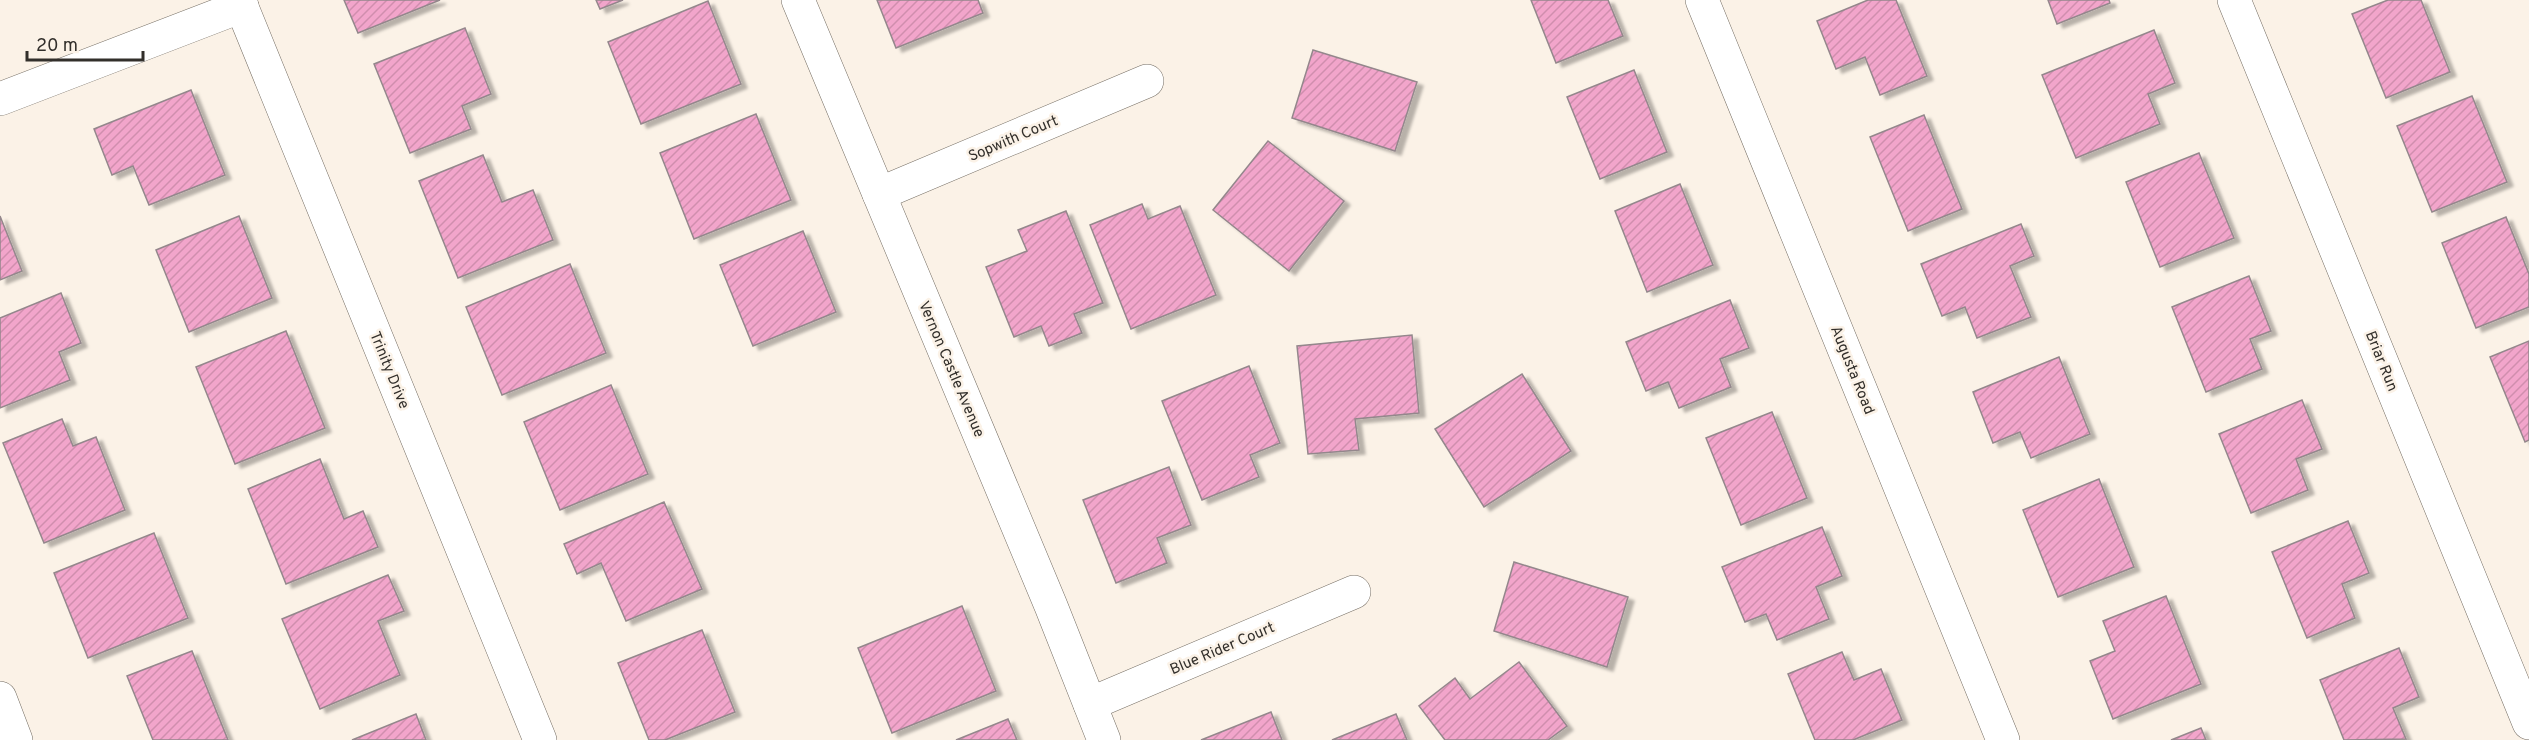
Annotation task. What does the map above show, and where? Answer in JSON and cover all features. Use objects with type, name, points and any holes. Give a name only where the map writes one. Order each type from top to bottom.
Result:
[{"type":"street","name":"Vernon Castle Avenue","points":[[798,0],[1051,606],[1104,740]]},
{"type":"street","name":"Augusta Road","points":[[1702,0],[2003,740]]},
{"type":"street","name":"Briar Run","points":[[2234,0],[2529,723]]},
{"type":"street","points":[[0,99],[240,3]]},
{"type":"street","name":"Trinity Drive","points":[[240,3],[540,740]]},
{"type":"street","name":"Sopwith Court","points":[[879,194],[1147,81]]},
{"type":"street","name":"Blue Rider Court","points":[[1090,704],[1354,592]]},
{"type":"street","points":[[0,698],[16,740]]},
{"type":"building","points":[[344,0],[440,0],[358,33]]},
{"type":"building","points":[[596,0],[623,0],[600,9]]},
{"type":"building","points":[[877,0],[978,0],[983,13],[896,48]]},
{"type":"building","points":[[1531,0],[1608,0],[1623,36],[1556,63]]},
{"type":"building","points":[[1868,0],[1896,0],[1927,76],[1880,95],[1865,57],[1836,69],[1817,21]]},
{"type":"building","points":[[2048,0],[2109,0],[2110,3],[2057,24]]},
{"type":"building","points":[[2388,0],[2421,0],[2450,72],[2386,98],[2352,14]]},
{"type":"building","points":[[708,1],[741,84],[641,124],[608,42]]},
{"type":"building","points":[[465,28],[491,94],[462,106],[471,129],[410,153],[374,64]]},
{"type":"building","points":[[2154,30],[2175,83],[2148,94],[2160,124],[2076,158],[2042,75]]},
{"type":"building","points":[[1313,50],[1417,82],[1395,151],[1292,118]]},
{"type":"building","points":[[1634,70],[1667,152],[1600,179],[1567,97]]},
{"type":"building","points":[[191,90],[225,175],[149,205],[133,166],[112,175],[94,129]]},
{"type":"building","points":[[2472,96],[2507,182],[2432,212],[2397,126]]},
{"type":"building","points":[[756,114],[791,200],[694,239],[660,153]]},
{"type":"building","points":[[1924,115],[1962,209],[1908,231],[1870,137]]},
{"type":"building","points":[[1268,141],[1344,201],[1289,271],[1213,210]]},
{"type":"building","points":[[2199,153],[2234,238],[2160,267],[2126,182]]},
{"type":"building","points":[[483,155],[502,202],[533,190],[553,240],[458,278],[419,181]]},
{"type":"building","points":[[1680,184],[1713,265],[1647,292],[1615,211]]},
{"type":"building","points":[[1142,204],[1148,219],[1180,206],[1216,295],[1131,329],[1090,225]]},
{"type":"building","points":[[1066,211],[1103,303],[1074,314],[1082,333],[1049,346],[1041,326],[1014,337],[986,267],[1027,251],[1018,230]]},
{"type":"building","points":[[0,216],[22,271],[0,280]]},
{"type":"building","points":[[239,216],[272,298],[189,332],[156,250]]},
{"type":"building","points":[[2506,217],[2529,274],[2529,307],[2476,328],[2442,243]]},
{"type":"building","points":[[2021,224],[2034,256],[2010,266],[2031,317],[1977,338],[1965,307],[1942,316],[1921,264]]},
{"type":"building","points":[[803,231],[836,312],[753,346],[720,265]]},
{"type":"building","points":[[570,264],[606,353],[502,395],[466,307]]},
{"type":"building","points":[[2249,276],[2271,331],[2250,339],[2262,369],[2206,392],[2172,307]]},
{"type":"building","points":[[61,293],[81,343],[59,352],[70,380],[0,408],[0,318]]},
{"type":"building","points":[[1730,300],[1749,348],[1720,359],[1731,387],[1679,408],[1668,382],[1646,391],[1626,342]]},
{"type":"building","points":[[286,331],[325,428],[235,464],[196,367]]},
{"type":"building","points":[[1412,335],[1419,413],[1355,419],[1359,450],[1308,454],[1297,346]]},
{"type":"building","points":[[2529,341],[2529,440],[2525,442],[2490,357]]},
{"type":"building","points":[[2059,357],[2090,434],[2031,458],[2020,432],[1993,443],[1973,392]]},
{"type":"building","points":[[1249,366],[1280,443],[1250,455],[1259,477],[1202,500],[1162,401]]},
{"type":"building","points":[[1522,374],[1571,451],[1484,507],[1435,429]]},
{"type":"building","points":[[611,385],[648,474],[560,510],[524,422]]},
{"type":"building","points":[[2302,400],[2322,449],[2296,459],[2308,490],[2251,513],[2219,434]]},
{"type":"building","points":[[1772,412],[1807,498],[1741,525],[1706,438]]},
{"type":"building","points":[[62,419],[73,446],[96,437],[125,510],[44,543],[3,443]]},
{"type":"building","points":[[320,459],[344,519],[363,511],[378,547],[286,584],[248,489]]},
{"type":"building","points":[[1169,467],[1191,525],[1157,538],[1167,563],[1116,583],[1083,500]]},
{"type":"building","points":[[2099,479],[2134,567],[2058,597],[2023,510]]},
{"type":"building","points":[[664,502],[702,589],[626,621],[601,563],[577,574],[564,544]]},
{"type":"building","points":[[2348,521],[2369,573],[2342,584],[2355,618],[2307,638],[2272,552]]},
{"type":"building","points":[[1822,527],[1842,576],[1816,587],[1829,619],[1777,640],[1766,614],[1745,622],[1722,567]]},
{"type":"building","points":[[154,533],[188,618],[88,658],[54,573]]},
{"type":"building","points":[[1514,562],[1628,597],[1607,667],[1494,631]]},
{"type":"building","points":[[388,575],[404,611],[378,621],[400,675],[320,709],[282,619]]},
{"type":"building","points":[[2166,596],[2201,684],[2113,719],[2090,661],[2115,651],[2103,621]]},
{"type":"building","points":[[962,606],[996,691],[892,733],[858,648]]},
{"type":"building","points":[[702,630],[735,712],[665,740],[649,740],[618,663]]},
{"type":"building","points":[[2399,648],[2419,697],[2393,708],[2406,739],[2344,740],[2320,680]]},
{"type":"building","points":[[192,651],[228,740],[153,740],[127,676]]},
{"type":"building","points":[[1842,652],[1854,680],[1881,669],[1902,720],[1853,740],[1815,740],[1788,674]]},
{"type":"building","points":[[1519,662],[1567,726],[1548,740],[1445,740],[1419,706],[1455,678],[1470,699]]},
{"type":"building","points":[[1271,712],[1282,740],[1201,740]]},
{"type":"building","points":[[416,714],[426,740],[352,740]]},
{"type":"building","points":[[1396,714],[1407,740],[1332,740]]},
{"type":"building","points":[[1008,719],[1017,740],[956,740]]},
{"type":"building","points":[[2201,728],[2206,740],[2171,740]]}]
